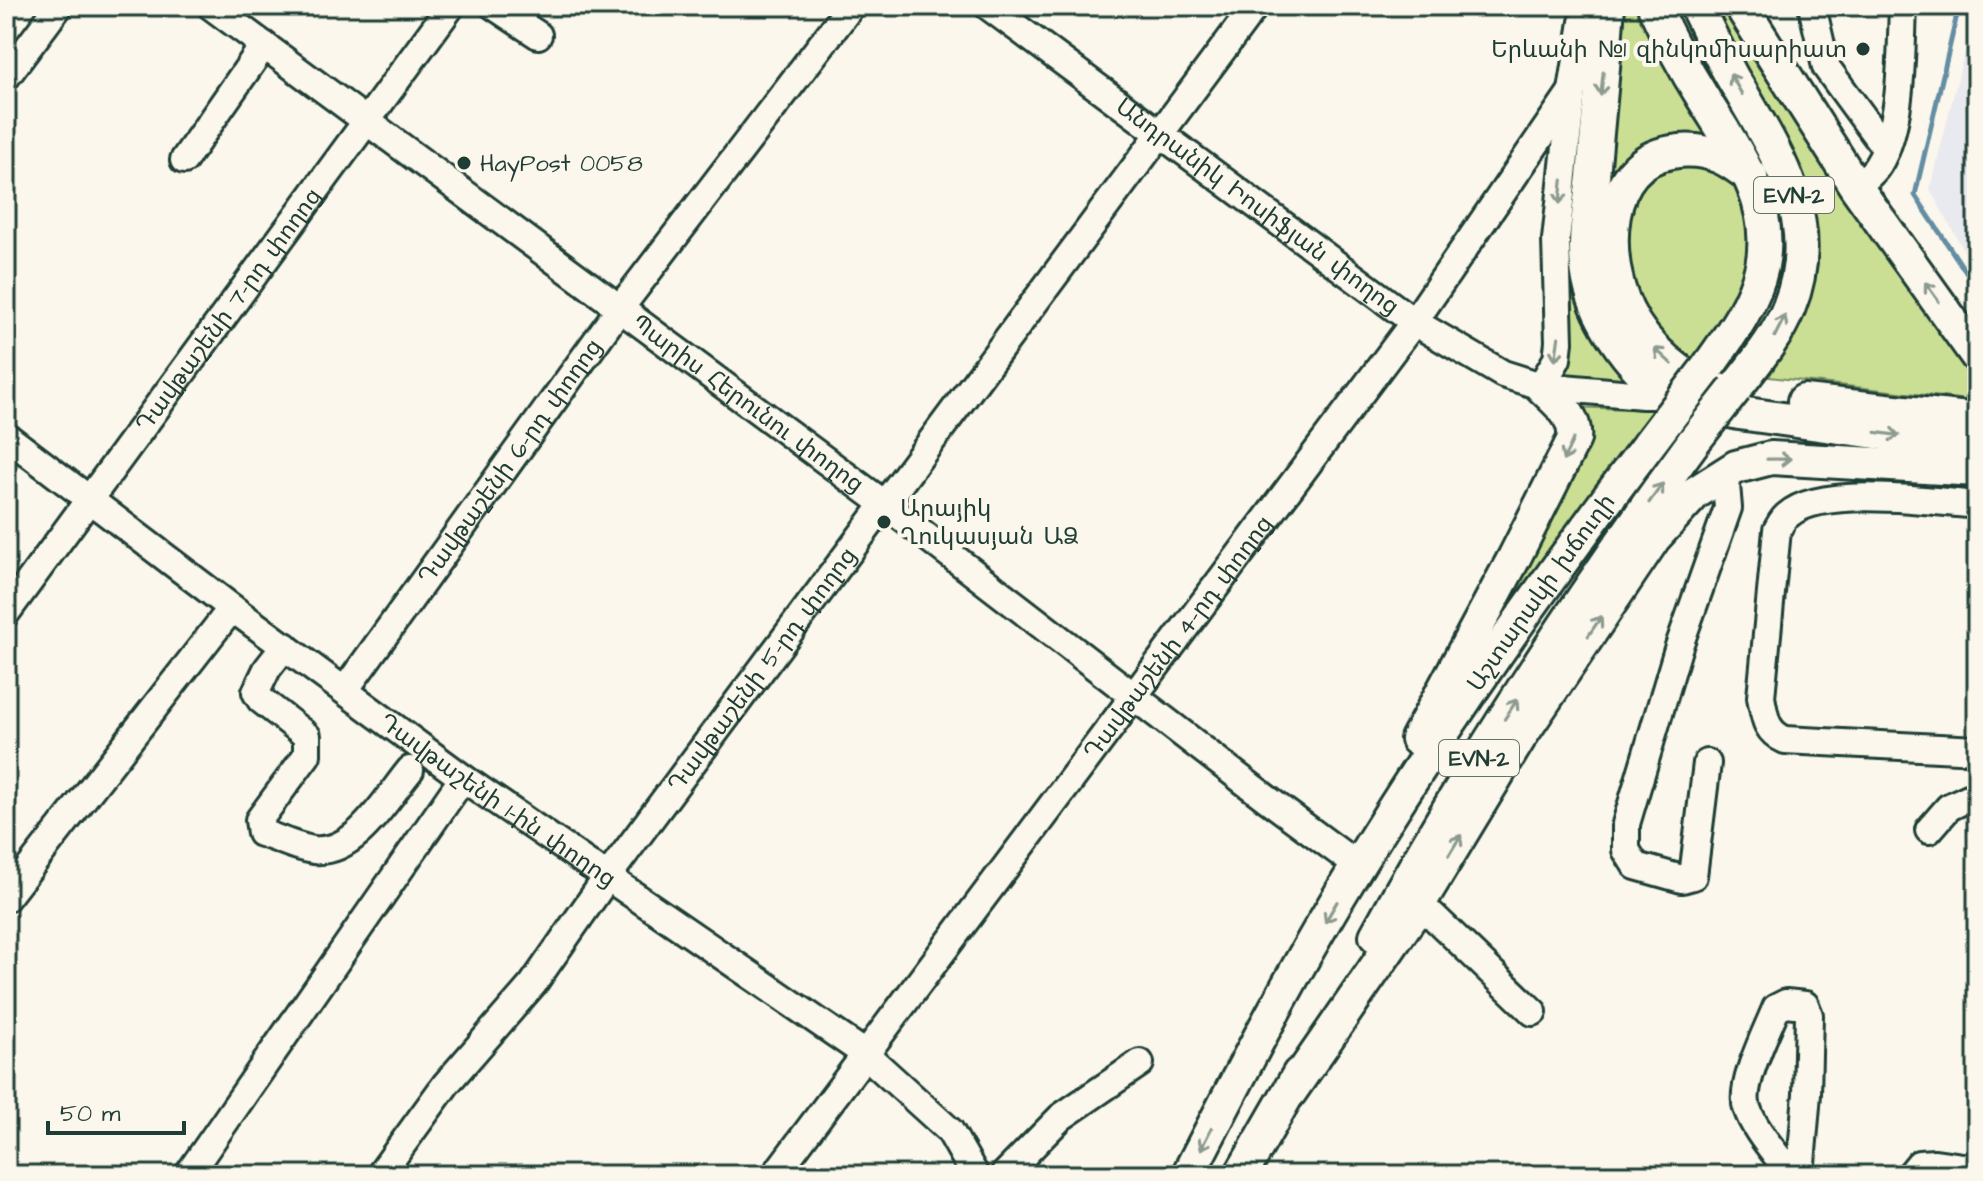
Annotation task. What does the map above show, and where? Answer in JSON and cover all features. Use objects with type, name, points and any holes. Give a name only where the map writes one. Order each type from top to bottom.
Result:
[{"type":"main road","points":[[1608,6],[1587,234],[1588,278],[1596,307],[1670,408],[1739,413],[1977,446]]},
{"type":"main road","name":"Աշտարակի խճուղի","points":[[1188,1175],[1245,1064],[1364,855],[1479,678],[1670,408],[1707,368],[1748,305],[1762,267],[1764,235],[1761,207],[1751,176],[1677,56],[1654,6]]},
{"type":"main road","name":"Աշտարակի խճուղի","points":[[1241,1175],[1408,877],[1490,741],[1613,551],[1732,391],[1771,344],[1790,305],[1799,265],[1799,229],[1786,170],[1721,58],[1696,6]]},
{"type":"main road","points":[[1741,6],[1856,187],[1977,356]]},
{"type":"main road","points":[[1751,176],[1720,157],[1691,148],[1656,154],[1631,172],[1619,194],[1614,215],[1612,242],[1615,273],[1627,310],[1650,343],[1686,377],[1706,387],[1977,420]]},
{"type":"main road","points":[[1364,855],[1409,754],[1574,439],[1575,428],[1571,417],[1541,386]]},
{"type":"main road","points":[[1290,1092],[1414,912],[1520,737],[1654,538],[1695,493],[1736,467],[1771,458],[1977,470]]},
{"type":"street","points":[[6,77],[59,6]]},
{"type":"street","name":"Պարիս Հերունու փողոց","points":[[211,6],[883,503],[1135,696],[1364,855]]},
{"type":"street","name":"Դավթաշենի 7-րդ փողոց","points":[[6,613],[451,6]]},
{"type":"street","points":[[494,6],[538,35]]},
{"type":"street","name":"Դավթաշենի 6-րդ փողոց","points":[[345,690],[620,308],[851,6]]},
{"type":"street","name":"Անդրանիկ Իոսիֆյան փողոց","points":[[988,6],[1414,322],[1503,374],[1541,386],[1670,408],[1732,391]]},
{"type":"street","name":"Դավթաշենի 5-րդ փողոց","points":[[380,1175],[446,1084],[533,984],[608,876],[883,503],[1255,6]]},
{"type":"street","points":[[1541,386],[1557,359],[1556,240],[1572,91],[1583,22],[1592,6]]},
{"type":"street","points":[[1812,6],[1826,67],[1886,149]]},
{"type":"street","points":[[1856,187],[1876,168],[1886,149],[1900,84],[1903,6]]},
{"type":"street","points":[[184,160],[264,45]]},
{"type":"street","name":"Դավթաշենի 4-րդ փողոց","points":[[775,1175],[1414,322],[1572,91]]},
{"type":"street","name":"Դավթաշենի 1-ին փողոց","points":[[6,436],[463,778],[864,1053],[950,1131],[975,1175]]},
{"type":"street","points":[[1707,763],[1693,876],[1682,879],[1636,866],[1626,850],[1626,824],[1678,649],[1728,508],[1725,473]]},
{"type":"street","points":[[1977,505],[1887,497],[1812,502],[1788,514],[1777,530],[1761,697],[1766,724],[1773,735],[1785,740],[1977,750]]},
{"type":"street","points":[[6,898],[232,608]]},
{"type":"street","points":[[285,646],[267,669],[256,692],[261,700],[307,736],[307,755],[259,820],[261,833],[311,850],[326,850],[353,840],[410,770]]},
{"type":"street","points":[[188,1175],[463,778]]},
{"type":"street","points":[[1929,830],[1949,807],[1977,794]]},
{"type":"street","points":[[1414,912],[1432,915],[1533,1012]]},
{"type":"street","points":[[1791,1175],[1745,1105],[1745,1088],[1776,1008],[1786,1003],[1805,1005],[1809,1015],[1807,1094],[1800,1175]]},
{"type":"street","points":[[1004,1175],[1061,1117],[1140,1063]]},
{"type":"street","points":[[1910,1175],[1919,1164],[1977,1169]]},
{"type":"shaded area","points":[[1977,6],[1977,274],[1930,189]]},
{"type":"green space","points":[[1622,6],[1642,6],[1721,145],[1610,186]]},
{"type":"green space","points":[[1707,6],[1726,6],[1751,57],[1977,383],[1977,401],[1769,377],[1794,334],[1813,280],[1816,217],[1799,164]]},
{"type":"green space","points":[[1694,162],[1727,176],[1741,194],[1752,230],[1747,279],[1693,368],[1634,303],[1624,241],[1637,188],[1652,174]]},
{"type":"green space","points":[[1569,261],[1575,294],[1586,324],[1608,358],[1637,387],[1553,383]]},
{"type":"green space","points":[[1571,407],[1653,410],[1654,420],[1436,722]]},
{"type":"waterway","points":[[1959,6],[1915,195],[1977,289]]},
{"type":"place","name":"Երևանի №1 զինկոմիսարիատ","points":[[1863,49]]},
{"type":"place","name":"HayPost 0058","points":[[464,163]]},
{"type":"place","name":"Արայիկ Ղուկասյան ԱՁ","points":[[884,522]]}]
